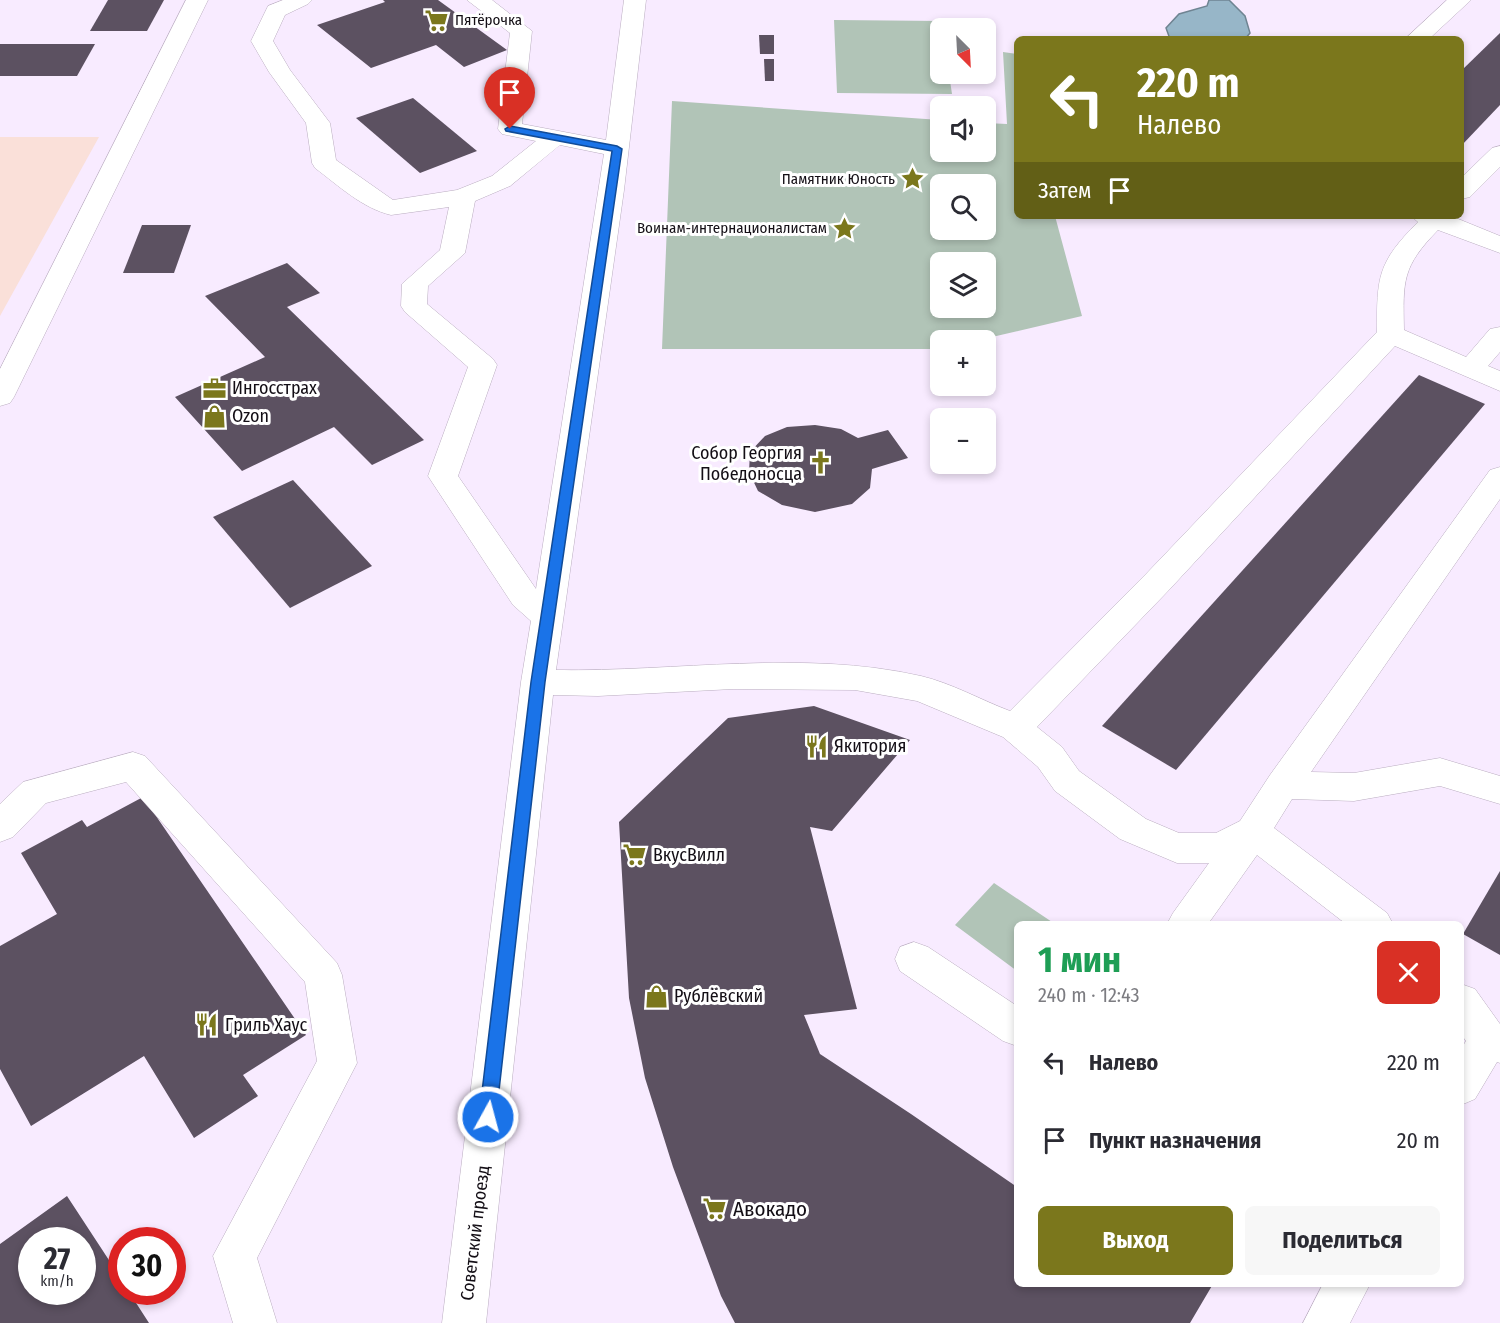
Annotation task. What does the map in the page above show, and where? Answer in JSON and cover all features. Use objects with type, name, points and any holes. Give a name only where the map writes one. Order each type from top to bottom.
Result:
[{"type":"street","points":[[0,397],[197,0]]},
{"type":"street","points":[[301,0],[276,11],[262,41],[280,72],[318,123],[324,162],[378,203],[391,208],[463,197],[501,181],[555,138]]},
{"type":"street","points":[[478,0],[521,31],[510,129],[617,149]]},
{"type":"street","name":"Советский проезд","points":[[464,1323],[538,682],[617,149],[635,0]]},
{"type":"street","points":[[1419,36],[1460,0]]},
{"type":"street","points":[[1464,189],[1500,153]]},
{"type":"street","points":[[463,197],[452,252],[415,284],[414,306],[483,365],[443,476],[524,597],[548,618]]},
{"type":"street","points":[[1015,728],[1074,669],[1270,459],[1391,334],[1390,286],[1397,265],[1430,219]]},
{"type":"street","points":[[1437,219],[1500,245]]},
{"type":"street","points":[[1391,334],[1500,382]]},
{"type":"street","points":[[1471,369],[1500,335]]},
{"type":"street","points":[[1188,921],[1253,832],[1282,785],[1500,477]]},
{"type":"street","points":[[538,682],[653,682],[733,676],[855,677],[922,689],[1015,728],[1050,757],[1067,781],[1133,829],[1178,848],[1219,848],[1253,832]]},
{"type":"street","points":[[0,827],[35,792],[133,766],[322,975],[337,1063],[235,1256],[255,1323]]},
{"type":"street","points":[[1282,785],[1354,787],[1440,772],[1500,790]]},
{"type":"street","points":[[1253,832],[1370,921]]},
{"type":"street","points":[[914,959],[1014,1026]]},
{"type":"street","points":[[1464,1005],[1494,1043],[1464,1082]]},
{"type":"street","points":[[1325,1323],[1346,1287]]},
{"type":"shaded area","points":[[0,137],[99,137],[0,316]]},
{"type":"green space","points":[[834,20],[930,21],[930,84],[950,84],[952,94],[837,93]]},
{"type":"green space","points":[[1003,52],[1014,54],[1014,219],[1056,219],[1082,316],[996,336],[996,330],[930,330],[930,349],[662,349],[672,101],[930,119],[930,162],[996,162],[996,123],[1007,124]]},
{"type":"green space","points":[[994,883],[1051,921],[1014,921],[1014,969],[955,925]]},
{"type":"water","points":[[1209,0],[1229,0],[1245,16],[1250,33],[1248,36],[1169,36],[1166,28],[1179,14],[1207,6]]},
{"type":"building","points":[[108,0],[164,0],[147,31],[90,31]]},
{"type":"building","points":[[383,0],[438,0],[507,50],[464,67],[436,45],[371,68],[317,25],[385,2]]},
{"type":"building","points":[[1500,33],[1500,105],[1464,143],[1464,68]]},
{"type":"building","points":[[759,35],[774,35],[774,54],[760,54]]},
{"type":"building","points":[[0,44],[95,44],[77,76],[0,76]]},
{"type":"building","points":[[764,59],[774,59],[774,81],[765,81]]},
{"type":"building","points":[[413,98],[477,151],[420,173],[356,118]]},
{"type":"building","points":[[142,225],[191,225],[174,273],[123,273]]},
{"type":"building","points":[[287,263],[320,293],[287,307],[424,440],[372,465],[334,427],[242,471],[175,397],[265,357],[205,296]]},
{"type":"building","points":[[1419,375],[1485,404],[1176,770],[1102,726]]},
{"type":"building","name":"Собор Георгия Победоносца","points":[[815,425],[841,429],[858,438],[888,430],[908,458],[872,469],[870,488],[852,504],[815,512],[782,505],[758,491],[749,472],[750,452],[765,436],[787,427]]},
{"type":"building","points":[[293,480],[372,566],[290,608],[213,517]]},
{"type":"building","points":[[814,706],[910,740],[832,831],[810,827],[857,1009],[804,1015],[820,1054],[1014,1185],[1014,1287],[1211,1287],[1190,1323],[735,1323],[721,1296],[673,1167],[645,1078],[629,998],[619,822],[728,718]]},
{"type":"building","points":[[143,797],[306,1035],[243,1075],[258,1096],[194,1138],[144,1056],[31,1126],[0,1069],[0,946],[57,914],[21,853],[82,820],[87,827]]},
{"type":"building","points":[[1500,871],[1500,955],[1464,935]]},
{"type":"building","points":[[67,1196],[87,1227],[24,1227]]},
{"type":"building","points":[[18,1231],[18,1305],[96,1305],[96,1240],[108,1259],[108,1305],[137,1305],[149,1323],[0,1323],[0,1244]]},
{"type":"place","name":"Пятёрочка","points":[[437,20]]},
{"type":"place","name":"Памятник Юность","points":[[913,179]]},
{"type":"place","name":"Воинам-интернационалистам","points":[[845,228]]},
{"type":"place","name":"Ингосстрах","points":[[214,388]]},
{"type":"place","name":"Ozon","points":[[214,416]]},
{"type":"place","name":"Собор Георгия Победоносца","points":[[820,463]]},
{"type":"place","name":"Якитория","points":[[816,746]]},
{"type":"place","name":"ВкусВилл","points":[[635,855]]},
{"type":"place","name":"Рублёвский","points":[[656,996]]},
{"type":"place","name":"Гриль Хаус","points":[[207,1025]]},
{"type":"place","name":"Авокадо","points":[[715,1209]]},
{"type":"route","points":[[488,1117],[538,682],[617,149],[510,129]]}]
